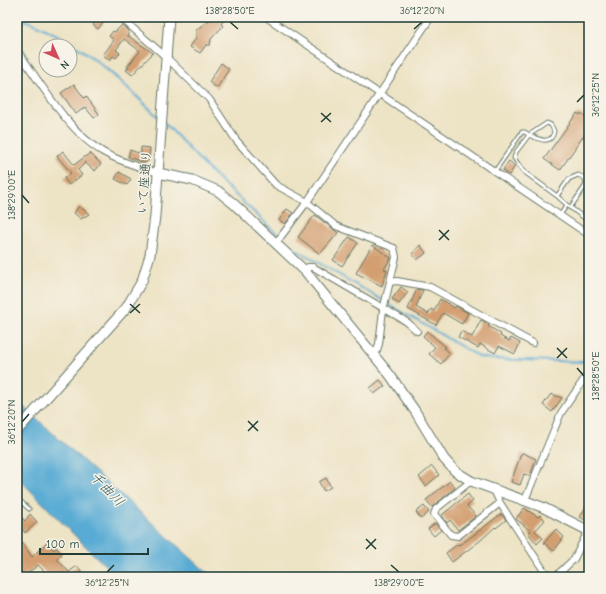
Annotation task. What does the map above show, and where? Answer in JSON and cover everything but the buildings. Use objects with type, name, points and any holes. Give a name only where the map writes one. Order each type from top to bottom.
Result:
[{"type":"street","points":[[120,17],[166,57],[209,99],[236,140],[276,185],[307,202],[336,226],[394,248],[396,257],[384,305],[379,344],[377,350],[372,353]]},
{"type":"street","name":"いて座通り","points":[[17,431],[126,308],[142,281],[150,255],[158,173],[169,17]]},
{"type":"street","points":[[266,17],[589,235]]},
{"type":"street","points":[[278,241],[307,202],[431,17]]},
{"type":"street","points":[[17,50],[74,128],[86,140],[113,157],[158,173],[192,180],[218,191],[278,241],[305,271],[372,353],[411,405],[449,465],[455,471],[471,482],[525,500],[589,531],[574,558],[555,577]]},
{"type":"street","points":[[305,271],[308,267],[313,267],[384,305],[417,331]]},
{"type":"street","points":[[390,282],[397,281],[430,287],[533,343]]},
{"type":"street","points":[[525,500],[561,413],[589,372]]},
{"type":"street","points":[[471,482],[436,509],[434,514],[452,535],[458,536],[500,503]]},
{"type":"street","points":[[494,490],[500,503],[548,577]]},
{"type":"lane","points":[[495,171],[519,135],[524,132],[530,135],[542,141],[547,141],[551,138],[554,131],[551,125],[547,123],[530,135],[514,156],[515,162],[523,171],[558,196],[583,217],[589,216]]},
{"type":"lane","points":[[558,196],[572,176],[578,174],[585,178],[586,185],[560,215]]},
{"type":"lane","points":[[17,498],[29,509]]},
{"type":"water","name":"千曲川","points":[[17,401],[212,577],[118,577],[92,553],[17,477]]},
{"type":"waterway","points":[[17,17],[59,36],[94,59],[158,117]]},
{"type":"waterway","points":[[164,122],[207,168],[290,246],[480,357],[491,359],[589,362]]}]
